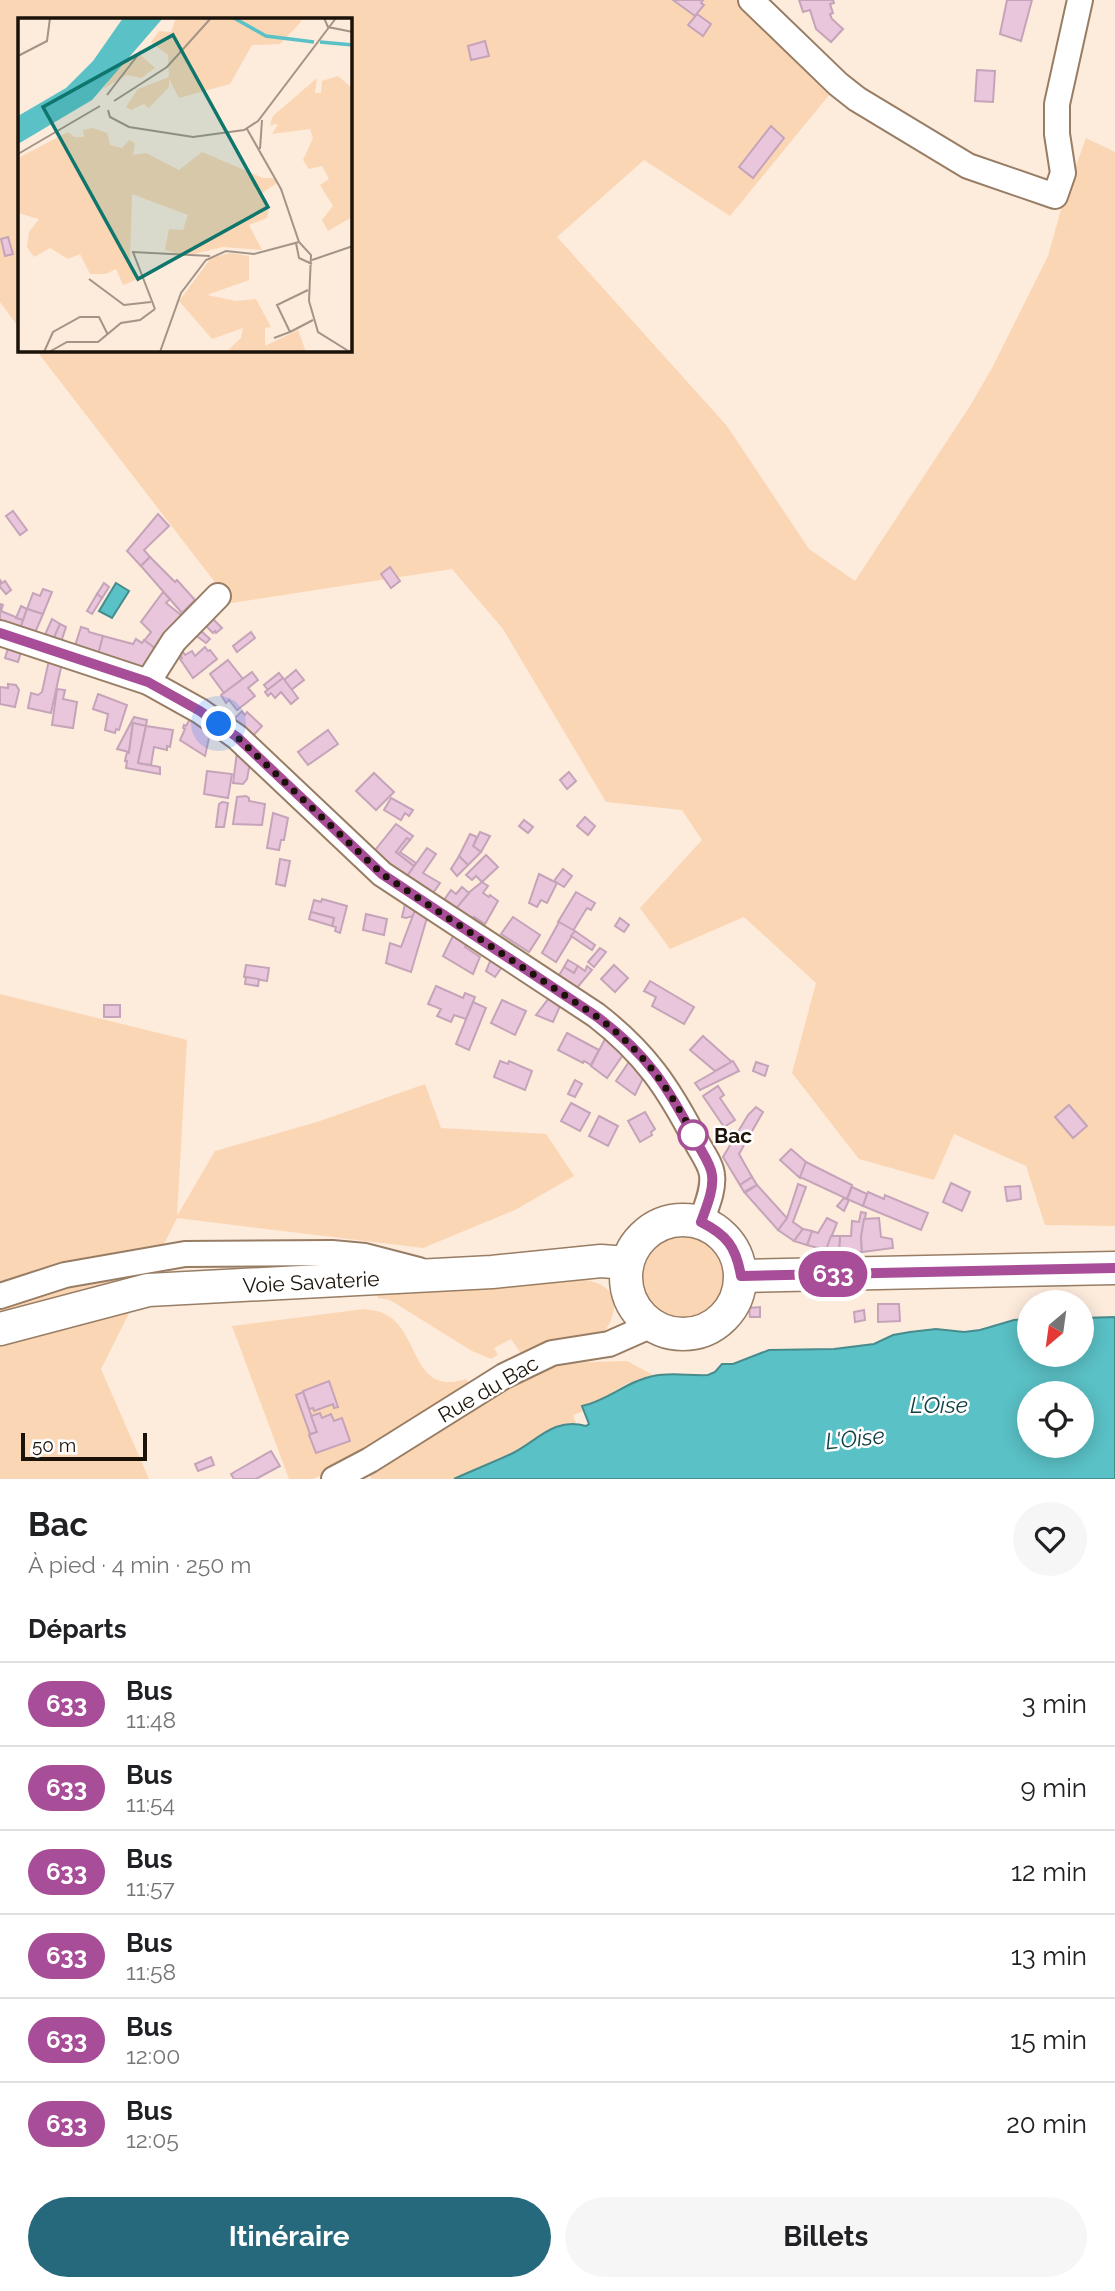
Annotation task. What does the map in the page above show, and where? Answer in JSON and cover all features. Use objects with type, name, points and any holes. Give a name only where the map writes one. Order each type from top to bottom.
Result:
[{"type":"main road","points":[[683,1219],[701,1222],[717,1230],[730,1243],[738,1258],[741,1276],[731,1309],[719,1322],[703,1331],[677,1333],[652,1325],[639,1313],[630,1298],[626,1281],[627,1263],[634,1246],[647,1231],[664,1222],[683,1219]]},
{"type":"main road","name":"Voie Savaterie","points":[[0,1329],[148,1290],[436,1275],[601,1261],[627,1263]]},
{"type":"main road","points":[[741,1276],[1115,1268]]},
{"type":"street","points":[[751,0],[857,99],[968,166],[1055,196],[1063,173],[1057,134],[1057,104],[1080,0]]},
{"type":"street","points":[[148,682],[174,641],[218,596]]},
{"type":"street","points":[[0,633],[148,682],[200,711],[237,737],[382,874],[625,1037],[646,1059],[673,1098],[713,1173],[711,1191],[701,1222]]},
{"type":"street","points":[[0,1296],[65,1275],[185,1254],[343,1254],[365,1256],[436,1275]]},
{"type":"street","name":"Rue du Bac","points":[[334,1479],[370,1460],[504,1376],[552,1353],[609,1344],[652,1325]]},
{"type":"shaded area","points":[[0,0],[742,0],[834,89],[730,216],[644,160],[557,237],[727,426],[809,549],[855,581],[992,368],[1048,256],[1064,199],[1086,138],[1115,152],[1115,1226],[1045,1225],[1026,1166],[954,1134],[934,1180],[859,1159],[792,1073],[816,983],[744,917],[670,949],[640,908],[702,840],[682,810],[606,802],[503,629],[452,569],[231,603],[38,352],[352,352],[352,18],[18,18],[18,327],[0,302]]},
{"type":"shaded area","points":[[0,994],[187,1040],[177,1216],[215,1151],[317,1122],[425,1084],[441,1128],[546,1134],[574,1176],[515,1210],[423,1248],[177,1218],[101,1369],[149,1479],[0,1479]]},
{"type":"shaded area","points":[[675,1235],[691,1235],[714,1247],[723,1261],[726,1278],[723,1295],[714,1309],[691,1321],[675,1321],[659,1314],[647,1302],[640,1286],[640,1270],[647,1254],[659,1242]]},
{"type":"shaded area","points":[[582,1278],[603,1286],[612,1297],[614,1310],[602,1335],[568,1337],[522,1355],[511,1339],[494,1348],[498,1355],[491,1359],[472,1351],[390,1300],[378,1298],[378,1291]]},
{"type":"shaded area","points":[[364,1309],[383,1313],[397,1323],[418,1360],[435,1379],[448,1382],[466,1379],[483,1402],[537,1371],[560,1363],[627,1361],[653,1375],[626,1384],[596,1403],[582,1406],[584,1411],[573,1415],[576,1423],[549,1430],[511,1454],[454,1479],[371,1479],[363,1457],[313,1479],[289,1479],[232,1326]]},
{"type":"water","points":[[116,583],[129,591],[112,618],[99,611]]},
{"type":"water","name":"L’Oise","points":[[1115,1317],[1115,1479],[454,1479],[521,1449],[555,1427],[574,1424],[586,1426],[589,1424],[582,1406],[653,1376],[708,1375],[722,1364],[733,1364],[769,1350],[834,1349],[874,1344],[893,1335],[910,1332],[936,1329],[964,1332],[1017,1320],[1017,1367],[1094,1367],[1094,1318]]},
{"type":"building","points":[[673,0],[703,0],[701,3],[704,5],[695,16]]},
{"type":"building","points":[[799,0],[833,0],[834,3],[830,4],[833,13],[830,14],[843,29],[831,42],[816,29],[810,10],[803,12]]},
{"type":"building","points":[[1007,0],[1032,0],[1021,41],[1000,34]]},
{"type":"building","points":[[697,14],[711,24],[703,36],[688,25]]},
{"type":"building","points":[[485,41],[489,56],[471,60],[468,46]]},
{"type":"building","points":[[977,70],[995,71],[993,102],[975,101]]},
{"type":"building","points":[[771,126],[784,138],[753,178],[739,167]]},
{"type":"building","points":[[8,237],[13,254],[5,256],[1,239]]},
{"type":"building","points":[[13,511],[27,530],[20,535],[6,516]]},
{"type":"building","points":[[158,514],[169,526],[144,550],[150,557],[141,566],[127,551]]},
{"type":"building","points":[[150,557],[195,600],[182,613],[141,566]]},
{"type":"building","points":[[390,567],[400,581],[391,588],[381,574]]},
{"type":"building","points":[[0,580],[2,583],[5,581],[11,590],[6,594],[0,587]]},
{"type":"building","points":[[104,583],[109,587],[102,598],[97,594]]},
{"type":"building","points":[[43,589],[52,592],[43,614],[27,609],[33,593],[40,596]]},
{"type":"building","points":[[163,592],[170,599],[166,603],[181,615],[156,649],[144,641],[151,632],[141,622]]},
{"type":"building","points":[[97,594],[102,598],[92,614],[87,611]]},
{"type":"building","points":[[0,604],[3,605],[1,611],[23,620],[19,632],[0,625]]},
{"type":"building","points":[[21,606],[27,609],[23,620],[16,618]]},
{"type":"building","points":[[27,609],[43,614],[34,635],[19,632]]},
{"type":"building","points":[[212,618],[222,628],[216,633],[205,625]]},
{"type":"building","points":[[52,619],[60,624],[53,640],[44,637]]},
{"type":"building","points":[[60,624],[66,627],[61,642],[53,640]]},
{"type":"building","points":[[81,627],[103,636],[98,655],[75,646]]},
{"type":"building","points":[[200,630],[210,639],[206,643],[195,635]]},
{"type":"building","points":[[251,632],[255,638],[237,652],[233,646]]},
{"type":"building","points":[[103,636],[133,644],[136,639],[142,643],[144,640],[156,649],[142,668],[98,655]]},
{"type":"building","points":[[205,647],[217,659],[193,678],[180,659],[180,654],[183,652],[185,655],[192,651],[195,656]]},
{"type":"building","points":[[8,648],[21,652],[18,662],[5,658]]},
{"type":"building","points":[[49,660],[62,663],[51,713],[28,708],[31,693],[38,695],[42,692]]},
{"type":"building","points":[[228,660],[243,679],[224,693],[210,674]]},
{"type":"building","points":[[296,670],[304,680],[291,690],[284,680]]},
{"type":"building","points":[[252,672],[258,680],[248,688],[255,696],[237,710],[229,700],[226,703],[221,695]]},
{"type":"building","points":[[279,673],[283,678],[268,690],[264,685]]},
{"type":"building","points":[[283,678],[298,698],[291,704],[281,692],[275,698],[271,693],[268,696],[265,692]]},
{"type":"building","points":[[8,684],[16,685],[19,690],[15,707],[0,704],[0,687],[8,688]]},
{"type":"building","points":[[57,689],[65,690],[63,699],[77,702],[73,728],[52,725]]},
{"type":"building","points":[[98,694],[127,705],[119,730],[116,729],[115,733],[105,730],[108,714],[93,709]]},
{"type":"building","points":[[242,711],[245,715],[247,712],[262,726],[252,737],[234,719]]},
{"type":"building","points":[[134,717],[147,720],[146,726],[133,723],[129,752],[117,749]]},
{"type":"building","points":[[191,717],[211,729],[205,756],[180,740],[184,725],[186,726]]},
{"type":"building","points":[[133,723],[146,726],[138,763],[160,767],[160,774],[126,768]]},
{"type":"building","points":[[146,726],[173,730],[167,750],[154,747],[151,765],[138,763]]},
{"type":"building","points":[[328,730],[338,744],[308,765],[298,752]]},
{"type":"building","points":[[237,752],[250,763],[247,779],[243,784],[233,783]]},
{"type":"building","points":[[207,771],[232,774],[228,798],[204,794]]},
{"type":"building","points":[[569,772],[576,781],[567,789],[560,780]]},
{"type":"building","points":[[374,773],[394,792],[376,810],[356,791]]},
{"type":"building","points":[[246,796],[249,801],[265,804],[262,825],[233,824],[237,797]]},
{"type":"building","points":[[391,798],[413,810],[409,816],[405,813],[401,820],[384,810]]},
{"type":"building","points":[[228,803],[224,827],[216,827],[219,804]]},
{"type":"building","points":[[273,813],[288,818],[284,840],[281,840],[279,850],[267,848]]},
{"type":"building","points":[[585,817],[595,826],[588,835],[577,826]]},
{"type":"building","points":[[524,820],[533,827],[528,833],[519,826]]},
{"type":"building","points":[[396,824],[413,836],[410,840],[407,838],[396,852],[414,866],[405,879],[372,854]]},
{"type":"building","points":[[480,832],[490,836],[481,852],[473,846]]},
{"type":"building","points":[[470,834],[477,837],[473,846],[481,852],[468,865],[459,856]]},
{"type":"building","points":[[407,838],[410,840],[400,852],[416,863],[414,866],[396,852]]},
{"type":"building","points":[[427,848],[436,854],[423,873],[440,883],[431,896],[405,879]]},
{"type":"building","points":[[486,855],[498,867],[482,882],[476,876],[472,880],[466,875]]},
{"type":"building","points":[[459,856],[468,865],[457,876],[451,869]]},
{"type":"building","points":[[280,859],[290,861],[285,886],[276,884]]},
{"type":"building","points":[[563,869],[572,876],[564,887],[554,881]]},
{"type":"building","points":[[539,874],[557,883],[547,903],[541,900],[537,907],[529,903]]},
{"type":"building","points":[[482,882],[488,886],[483,893],[498,901],[485,924],[474,917],[471,922],[454,911],[462,898]]},
{"type":"building","points":[[462,887],[469,893],[454,911],[442,903],[451,890],[456,894]]},
{"type":"building","points":[[576,892],[595,903],[591,910],[587,908],[573,931],[558,922]]},
{"type":"building","points":[[322,899],[347,906],[340,933],[332,926],[334,918],[311,912],[314,900],[321,902]]},
{"type":"building","points":[[405,904],[415,910],[413,916],[402,917]]},
{"type":"building","points":[[415,910],[427,918],[411,972],[386,963],[390,943],[401,947]]},
{"type":"building","points":[[311,912],[334,918],[332,926],[309,919]]},
{"type":"building","points":[[366,914],[387,919],[384,935],[363,930]]},
{"type":"building","points":[[513,917],[540,935],[529,952],[501,934]]},
{"type":"building","points":[[620,918],[629,925],[624,932],[615,926]]},
{"type":"building","points":[[559,922],[575,931],[556,962],[542,953]]},
{"type":"building","points":[[575,931],[595,945],[592,950],[571,936]]},
{"type":"building","points":[[454,934],[468,942],[465,947],[480,957],[473,974],[443,956]]},
{"type":"building","points":[[600,948],[606,952],[594,967],[588,962]]},
{"type":"building","points":[[491,959],[502,967],[495,977],[486,971]]},
{"type":"building","points":[[568,960],[578,966],[574,973],[564,967]]},
{"type":"building","points":[[246,965],[269,968],[267,981],[244,977]]},
{"type":"building","points":[[614,965],[628,978],[615,992],[601,979]]},
{"type":"building","points":[[578,966],[585,971],[587,966],[592,970],[576,989],[558,977],[564,967],[574,973]]},
{"type":"building","points":[[246,977],[259,979],[258,986],[245,984]]},
{"type":"building","points":[[650,981],[694,1007],[684,1024],[652,1006],[656,997],[644,991]]},
{"type":"building","points":[[436,986],[463,998],[465,993],[475,997],[466,1019],[454,1015],[451,1022],[437,1016],[441,1009],[428,1004]]},
{"type":"building","points":[[549,998],[560,1006],[553,1022],[536,1015]]},
{"type":"building","points":[[502,1000],[526,1011],[515,1035],[491,1023]]},
{"type":"building","points":[[473,1002],[486,1008],[469,1050],[456,1044]]},
{"type":"building","points":[[104,1005],[120,1005],[120,1017],[104,1017]]},
{"type":"building","points":[[567,1033],[599,1050],[591,1065],[558,1050]]},
{"type":"building","points":[[703,1036],[732,1062],[715,1071],[690,1050]]},
{"type":"building","points":[[606,1037],[622,1048],[619,1052],[623,1055],[607,1078],[591,1066]]},
{"type":"building","points":[[631,1059],[644,1076],[635,1095],[616,1081]]},
{"type":"building","points":[[500,1061],[508,1064],[509,1061],[532,1071],[525,1090],[494,1077]]},
{"type":"building","points":[[733,1061],[739,1071],[700,1090],[695,1083]]},
{"type":"building","points":[[756,1062],[768,1066],[765,1076],[753,1071]]},
{"type":"building","points":[[575,1080],[582,1084],[575,1097],[568,1094]]},
{"type":"building","points":[[718,1086],[724,1095],[720,1098],[735,1120],[724,1127],[703,1096]]},
{"type":"building","points":[[571,1103],[590,1113],[580,1131],[561,1121]]},
{"type":"building","points":[[1069,1105],[1087,1126],[1073,1138],[1055,1117]]},
{"type":"building","points":[[756,1107],[763,1112],[739,1154],[752,1177],[740,1185],[723,1157],[748,1115]]},
{"type":"building","points":[[645,1112],[655,1129],[651,1132],[652,1135],[640,1142],[628,1121]]},
{"type":"building","points":[[599,1116],[618,1126],[608,1146],[589,1136]]},
{"type":"building","points":[[791,1149],[806,1162],[800,1178],[780,1160]]},
{"type":"building","points":[[806,1162],[852,1185],[847,1199],[800,1177]]},
{"type":"building","points":[[752,1177],[757,1185],[744,1192],[740,1185]]},
{"type":"building","points":[[951,1183],[970,1192],[962,1211],[943,1202]]},
{"type":"building","points":[[798,1184],[806,1187],[793,1222],[803,1229],[794,1241],[778,1230],[787,1218]]},
{"type":"building","points":[[757,1185],[787,1218],[778,1230],[745,1193]]},
{"type":"building","points":[[1020,1186],[1021,1199],[1007,1201],[1005,1187]]},
{"type":"building","points":[[852,1187],[867,1194],[863,1206],[847,1199]]},
{"type":"building","points":[[868,1192],[884,1199],[885,1195],[928,1213],[921,1230],[863,1206]]},
{"type":"building","points":[[844,1198],[849,1200],[844,1211],[837,1206]]},
{"type":"building","points":[[861,1212],[866,1213],[861,1237],[862,1252],[839,1251],[840,1236],[851,1236],[852,1221],[859,1222]]},
{"type":"building","points":[[827,1218],[837,1223],[826,1250],[807,1245],[812,1231],[818,1233]]},
{"type":"building","points":[[879,1218],[881,1237],[892,1239],[893,1248],[862,1252],[864,1219]]},
{"type":"building","points":[[803,1229],[812,1231],[807,1245],[794,1241]]},
{"type":"building","points":[[831,1236],[840,1236],[839,1251],[826,1250]]},
{"type":"building","points":[[878,1304],[899,1304],[900,1321],[878,1322]]},
{"type":"building","points":[[760,1307],[760,1317],[750,1317],[749,1308]]},
{"type":"building","points":[[864,1310],[865,1320],[855,1322],[854,1312]]},
{"type":"building","points":[[329,1381],[338,1407],[334,1408],[333,1404],[314,1411],[313,1408],[309,1409],[303,1391]]},
{"type":"building","points":[[303,1392],[317,1432],[310,1434],[296,1395]]},
{"type":"building","points":[[320,1413],[322,1418],[331,1414],[334,1421],[342,1418],[350,1441],[316,1453],[309,1435],[317,1432],[311,1416]]},
{"type":"building","points":[[271,1451],[280,1466],[256,1479],[234,1479],[231,1474]]},
{"type":"building","points":[[211,1457],[214,1465],[198,1471],[195,1464]]},
{"type":"bus line","name":"633","points":[[0,633],[148,682],[200,711],[237,737],[382,874],[625,1037],[646,1059],[673,1098],[713,1173],[711,1191],[701,1222],[717,1230],[730,1243],[738,1258],[741,1276],[1115,1268]]},
{"type":"place","name":"Bac","points":[[693,1135]]},
{"type":"route","points":[[219,724],[237,737],[369,864],[625,1037],[646,1059],[673,1098],[695,1138],[693,1135]]},
{"type":"water label","name":"L'Oise","points":[[855,1438]]}]
